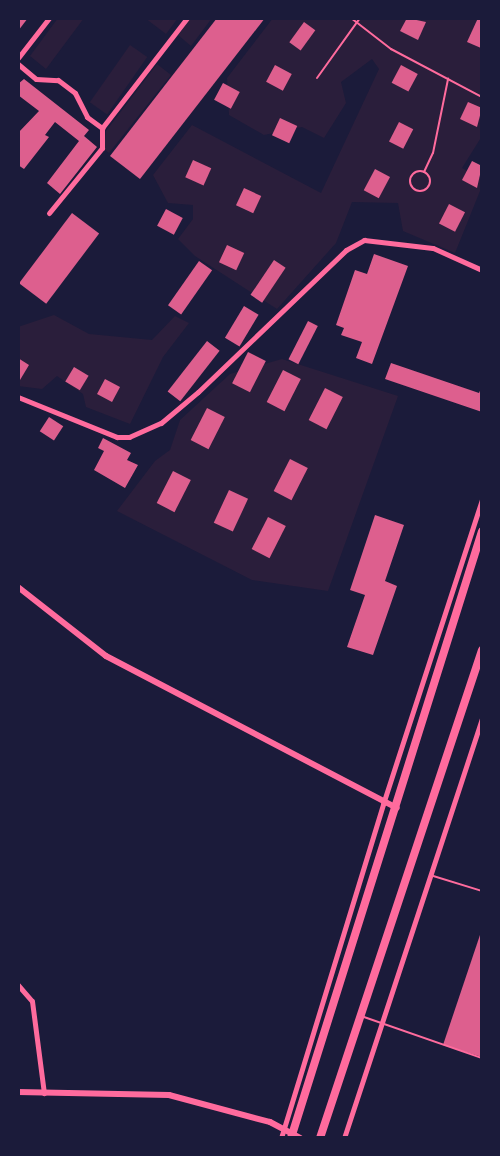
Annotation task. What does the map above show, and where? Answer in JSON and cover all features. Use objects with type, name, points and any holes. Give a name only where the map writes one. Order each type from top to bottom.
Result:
[{"type":"highway","points":[[292,1135],[397,808],[482,531]]},
{"type":"highway","points":[[320,1138],[482,650]]},
{"type":"street","points":[[18,58],[49,18]]},
{"type":"street","points":[[49,213],[102,148],[102,128],[187,18]]},
{"type":"street","points":[[18,64],[36,79],[58,80],[75,93],[87,117],[102,128]]},
{"type":"street","points":[[18,397],[117,436],[129,437],[161,423],[198,392],[346,250],[364,240],[433,248],[482,270]]},
{"type":"street","points":[[292,1135],[383,804],[482,500]]},
{"type":"street","points":[[18,587],[106,656],[383,804],[397,808]]},
{"type":"street","points":[[344,1138],[482,719]]},
{"type":"street","points":[[18,985],[32,1001],[44,1093]]},
{"type":"street","points":[[18,1092],[169,1095],[270,1122],[292,1135]]},
{"type":"street","points":[[281,1138],[292,1135]]},
{"type":"lane","points":[[351,18],[357,25],[391,49],[482,97]]},
{"type":"lane","points":[[317,78],[360,18]]},
{"type":"lane","points":[[424,172],[418,171],[410,177],[413,190],[424,191],[429,186],[424,172],[433,153],[448,79]]},
{"type":"lane","points":[[430,875],[482,891]]},
{"type":"lane","points":[[361,1016],[482,1058]]},
{"type":"shaded area","points":[[58,18],[84,18],[46,69],[30,56]]},
{"type":"shaded area","points":[[145,18],[178,18],[166,34]]},
{"type":"shaded area","points":[[191,18],[212,18],[191,46],[178,35]]},
{"type":"shaded area","points":[[273,18],[482,18],[482,136],[462,168],[482,179],[482,186],[455,253],[403,231],[398,203],[352,202],[336,243],[277,309],[195,256],[178,239],[193,219],[193,205],[168,203],[153,175],[192,125],[321,193],[379,69],[372,59],[341,82],[346,103],[324,138],[302,127],[264,135],[229,115],[227,78]]},
{"type":"shaded area","points":[[130,45],[147,57],[107,114],[90,102]]},
{"type":"shaded area","points":[[157,64],[171,75],[109,153],[104,149],[106,131]]},
{"type":"shaded area","points":[[54,315],[89,334],[152,340],[175,316],[189,323],[163,357],[130,424],[86,407],[83,394],[57,376],[42,389],[18,386],[18,327]]},
{"type":"shaded area","points":[[282,359],[398,396],[328,591],[252,580],[117,511],[155,461],[170,450],[180,420],[230,374]]},
{"type":"building","points":[[18,18],[28,18],[18,31]]},
{"type":"building","points":[[217,18],[265,18],[140,179],[110,156]]},
{"type":"building","points":[[407,18],[426,22],[418,40],[400,31]]},
{"type":"building","points":[[478,18],[482,19],[481,48],[467,42]]},
{"type":"building","points":[[304,22],[315,30],[301,50],[289,42]]},
{"type":"building","points":[[275,65],[292,74],[283,91],[266,82]]},
{"type":"building","points":[[401,65],[418,74],[408,92],[392,83]]},
{"type":"building","points":[[24,79],[89,130],[84,136],[97,147],[60,194],[47,183],[79,141],[55,122],[45,135],[49,137],[24,169],[18,165],[18,133],[39,111],[18,95],[18,84]]},
{"type":"building","points":[[223,83],[240,92],[231,109],[214,100]]},
{"type":"building","points":[[468,102],[482,108],[477,127],[460,119]]},
{"type":"building","points":[[280,118],[297,126],[289,143],[272,135]]},
{"type":"building","points":[[399,122],[413,129],[403,149],[389,142]]},
{"type":"building","points":[[193,160],[211,168],[204,185],[185,177]]},
{"type":"building","points":[[472,161],[482,166],[477,188],[462,180]]},
{"type":"building","points":[[375,169],[390,177],[379,198],[364,190]]},
{"type":"building","points":[[244,188],[261,196],[253,213],[236,205]]},
{"type":"building","points":[[449,204],[465,212],[455,232],[439,224]]},
{"type":"building","points":[[166,209],[183,218],[174,235],[157,226]]},
{"type":"building","points":[[72,213],[99,233],[46,304],[19,283]]},
{"type":"building","points":[[227,245],[244,253],[236,270],[219,262]]},
{"type":"building","points":[[374,254],[408,266],[372,364],[356,358],[362,342],[341,335],[344,328],[336,325],[355,270],[367,274]]},
{"type":"building","points":[[274,260],[286,268],[262,303],[251,295]]},
{"type":"building","points":[[199,261],[212,270],[181,314],[168,305]]},
{"type":"building","points":[[244,306],[259,315],[240,346],[225,338]]},
{"type":"building","points":[[308,321],[318,326],[298,364],[288,359]]},
{"type":"building","points":[[207,341],[220,351],[180,401],[168,391]]},
{"type":"building","points":[[248,352],[266,361],[250,392],[232,383]]},
{"type":"building","points":[[18,358],[29,365],[20,380],[18,379]]},
{"type":"building","points":[[391,363],[479,393],[482,386],[482,412],[385,379]]},
{"type":"building","points":[[74,367],[89,376],[80,390],[65,382]]},
{"type":"building","points":[[283,370],[301,379],[284,411],[267,402]]},
{"type":"building","points":[[105,379],[120,387],[112,402],[97,394]]},
{"type":"building","points":[[325,388],[343,397],[326,429],[309,420]]},
{"type":"building","points":[[207,408],[225,417],[208,449],[191,440]]},
{"type":"building","points":[[49,417],[63,426],[54,441],[40,431]]},
{"type":"building","points":[[103,438],[131,453],[127,460],[138,465],[125,488],[94,470],[104,451],[98,448]]},
{"type":"building","points":[[290,459],[308,468],[291,500],[274,491]]},
{"type":"building","points":[[173,471],[191,480],[174,512],[157,503]]},
{"type":"building","points":[[229,490],[248,499],[233,532],[214,523]]},
{"type":"building","points":[[375,515],[404,525],[385,581],[397,586],[373,655],[347,647],[365,595],[350,590]]},
{"type":"building","points":[[268,517],[286,526],[269,558],[252,549]]},
{"type":"building","points":[[482,929],[482,1057],[443,1045]]}]
